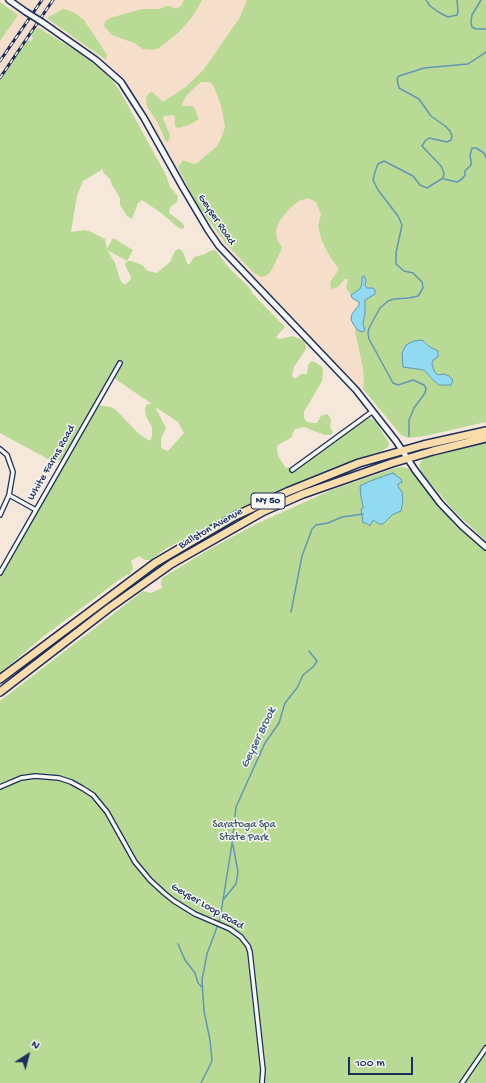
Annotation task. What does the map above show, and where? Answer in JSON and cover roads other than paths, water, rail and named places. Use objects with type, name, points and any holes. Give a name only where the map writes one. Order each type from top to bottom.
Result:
[{"type":"highway","name":"Ballston Avenue","points":[[0,679],[155,563],[242,513],[287,492],[359,463],[423,445],[486,431]]},
{"type":"highway","name":"Ballston Avenue","points":[[0,692],[109,608],[171,564],[264,511],[303,494],[407,458],[432,450],[486,438]]},
{"type":"street","name":"Geyser Road","points":[[9,0],[96,60],[121,82],[144,118],[185,193],[219,246],[356,390],[440,503],[462,526],[486,547]]},
{"type":"street","name":"White Farms Road","points":[[0,573],[120,363]]},
{"type":"street","points":[[292,470],[373,411]]},
{"type":"street","points":[[0,449],[7,455],[13,472],[9,495],[0,515]]},
{"type":"street","points":[[9,495],[36,510]]},
{"type":"street","name":"Geyser Loop Road","points":[[0,787],[21,778],[35,776],[59,778],[82,788],[93,795],[107,812],[135,862],[150,880],[174,902],[195,914],[230,929],[241,937],[248,946],[251,964],[258,1020],[262,1083]]},
{"type":"street","points":[[246,964],[251,964]]},
{"type":"street","points":[[253,1021],[258,1020]]},
{"type":"street","points":[[462,1083],[486,1048]]},
{"type":"water","points":[[364,276],[366,280],[365,285],[367,288],[373,288],[375,290],[375,294],[365,300],[363,324],[365,330],[362,332],[357,330],[351,320],[352,314],[359,305],[359,302],[352,298],[351,295],[360,289],[362,277]]},
{"type":"water","points":[[422,340],[430,347],[438,351],[438,357],[433,360],[432,363],[434,371],[438,375],[444,374],[449,376],[453,380],[451,385],[439,385],[424,370],[403,367],[402,353],[406,345],[414,341]]},
{"type":"water","points":[[393,473],[401,479],[402,482],[398,484],[402,492],[403,501],[401,511],[392,515],[383,524],[379,524],[373,520],[370,526],[363,523],[361,509],[363,506],[360,486]]},
{"type":"waterway","name":"Geyser Brook","points":[[426,0],[430,6],[448,17],[457,15],[457,0]]},
{"type":"waterway","name":"Geyser Brook","points":[[481,0],[472,15],[471,22],[472,27],[476,29],[486,29]]},
{"type":"waterway","name":"Geyser Brook","points":[[409,436],[409,420],[414,408],[425,393],[426,388],[424,385],[413,380],[398,385],[393,383],[369,339],[368,333],[369,328],[380,308],[388,301],[418,296],[423,288],[422,282],[413,273],[404,271],[396,264],[396,253],[402,225],[398,216],[378,190],[373,180],[378,164],[384,161],[413,176],[420,185],[427,188],[443,178],[444,173],[441,166],[422,146],[429,138],[447,142],[451,140],[452,136],[450,131],[431,116],[419,99],[399,88],[397,79],[399,76],[424,68],[468,64],[486,52]]},
{"type":"waterway","points":[[444,179],[457,182],[462,179],[465,175],[465,171],[471,165],[470,155],[472,148],[476,148],[484,153],[486,158]]},
{"type":"waterway","name":"Geyser Brook","points":[[291,612],[302,556],[312,529],[316,525],[328,523],[342,517],[363,514]]},
{"type":"waterway","name":"Geyser Brook","points":[[201,1083],[212,1061],[210,1040],[204,1011],[202,980],[207,954],[220,919],[232,844],[236,807],[265,743],[279,723],[285,703],[297,688],[303,675],[314,666],[317,661],[309,651]]},
{"type":"waterway","name":"Geyser Brook","points":[[223,900],[236,884],[238,872],[233,845]]},
{"type":"waterway","points":[[178,944],[185,960],[195,973],[198,983],[202,987]]},
{"type":"railway","points":[[0,61],[42,0]]},
{"type":"railway","points":[[0,78],[53,0]]},
{"type":"park label","name":"Saratoga Spa State Park","points":[[244,831]]}]
